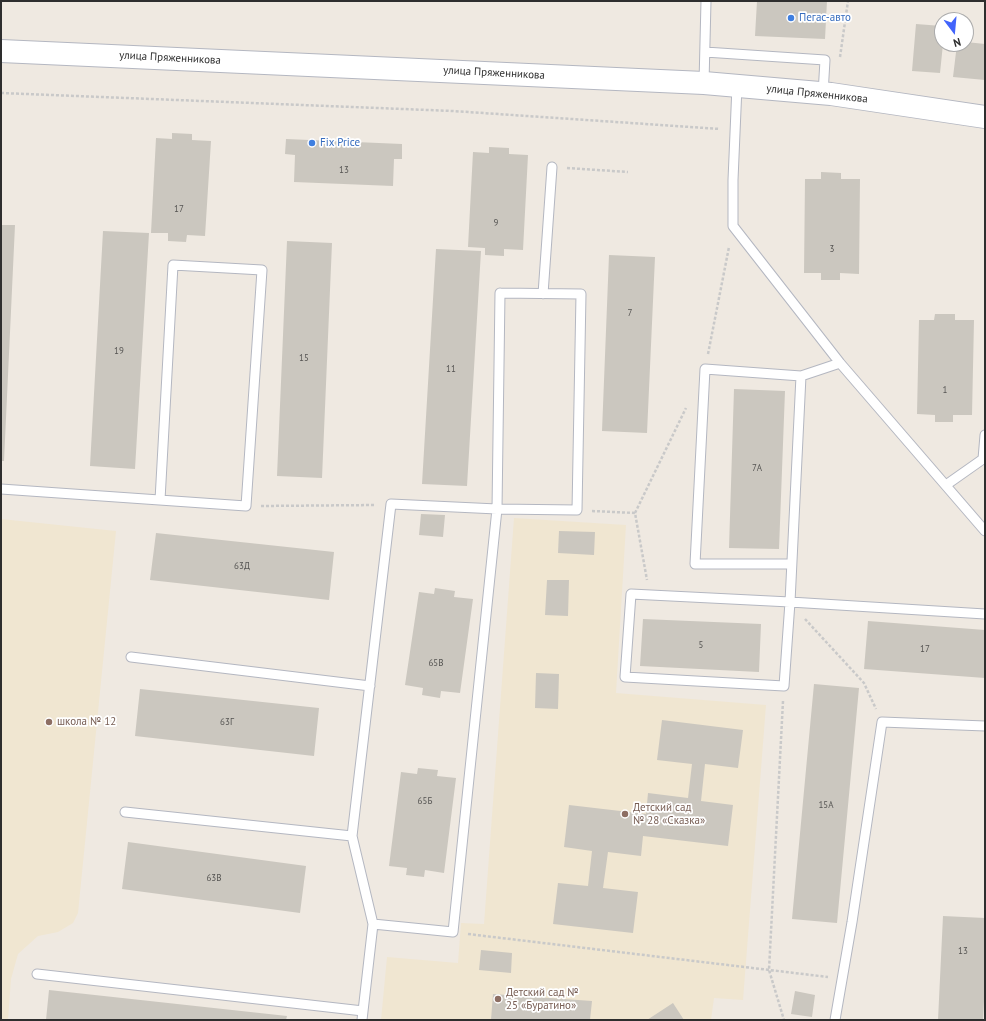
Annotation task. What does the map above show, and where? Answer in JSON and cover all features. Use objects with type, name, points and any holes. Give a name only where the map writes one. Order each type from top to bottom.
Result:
[{"type":"main road","name":"улица Пряженникова","points":[[1,50],[704,83],[823,94],[985,117]]},
{"type":"lane","points":[[704,83],[706,52],[706,1]]},
{"type":"lane","points":[[706,52],[825,60],[823,94]]},
{"type":"lane","points":[[737,86],[733,226],[840,363],[985,531]]},
{"type":"lane","points":[[543,294],[552,167]]},
{"type":"lane","points":[[1,489],[246,506],[262,270],[173,265],[160,500]]},
{"type":"lane","points":[[38,974],[362,1016],[373,924],[352,836],[391,504],[496,509],[577,510],[581,294],[500,293],[496,509],[453,932],[373,924]]},
{"type":"lane","points":[[791,564],[695,564],[705,369],[801,376],[840,363]]},
{"type":"lane","points":[[801,376],[790,602],[784,686],[626,677],[631,594],[790,602],[985,614]]},
{"type":"lane","points":[[946,486],[983,459],[985,435]]},
{"type":"lane","points":[[132,657],[370,686]]},
{"type":"lane","points":[[835,1020],[852,922],[882,722],[985,726]]},
{"type":"lane","points":[[125,812],[352,836]]},
{"type":"path","points":[[840,58],[848,1]]},
{"type":"path","points":[[1,93],[453,112],[735,130]]},
{"type":"path","points":[[552,167],[628,172]]},
{"type":"path","points":[[705,369],[733,226]]},
{"type":"path","points":[[650,595],[635,513],[689,404]]},
{"type":"path","points":[[246,506],[391,504]]},
{"type":"path","points":[[577,510],[635,513]]},
{"type":"path","points":[[790,602],[864,683],[882,722]]},
{"type":"path","points":[[784,686],[769,970],[784,1020]]},
{"type":"path","points":[[453,932],[842,979]]},
{"type":"shaded area","name":"Детский сад № 28 «Сказка»","points":[[514,518],[626,525],[616,693],[766,705],[743,1000],[714,998],[711,1020],[381,1020],[387,957],[458,963],[461,923],[484,924]]},
{"type":"shaded area","name":"школа № 12","points":[[1,519],[116,531],[78,913],[73,923],[58,932],[38,936],[18,954],[11,979],[8,1020],[1,1020]]},
{"type":"building","name":"Пегас-авто","points":[[757,1],[827,1],[825,39],[755,36]]},
{"type":"building","points":[[916,24],[934,25],[934,52],[942,52],[940,73],[912,71]]},
{"type":"building","points":[[974,43],[985,44],[985,80],[953,77],[956,52],[974,52]]},
{"type":"building","points":[[172,133],[192,134],[192,140],[211,141],[205,236],[187,235],[186,242],[168,241],[168,233],[151,233],[156,138],[172,139]]},
{"type":"building","points":[[286,139],[402,144],[402,159],[394,159],[393,186],[294,182],[295,155],[285,154]]},
{"type":"building","points":[[489,147],[509,148],[509,154],[528,155],[523,250],[504,249],[504,256],[485,255],[485,248],[468,247],[473,152],[489,153]]},
{"type":"building","points":[[821,172],[841,173],[841,179],[860,179],[859,274],[840,273],[840,280],[821,280],[821,273],[804,273],[805,179],[821,179]]},
{"type":"building","points":[[1,225],[15,225],[4,461],[1,461]]},
{"type":"building","points":[[103,231],[149,233],[135,469],[90,466]]},
{"type":"building","points":[[287,241],[332,243],[322,478],[277,476]]},
{"type":"building","points":[[436,249],[481,251],[467,486],[422,484]]},
{"type":"building","points":[[609,255],[655,257],[647,433],[602,431]]},
{"type":"building","points":[[935,314],[955,314],[955,320],[974,320],[972,415],[953,415],[953,422],[935,422],[935,415],[917,414],[919,320],[934,320]]},
{"type":"building","points":[[734,389],[785,391],[779,549],[729,548]]},
{"type":"building","points":[[421,514],[445,515],[443,537],[419,535]]},
{"type":"building","points":[[559,531],[595,532],[594,555],[558,553]]},
{"type":"building","points":[[156,533],[334,552],[329,600],[150,580]]},
{"type":"building","points":[[547,580],[569,580],[568,616],[545,615]]},
{"type":"building","points":[[435,588],[455,591],[454,597],[473,599],[460,693],[441,691],[440,698],[422,695],[423,688],[405,685],[419,592],[434,594]]},
{"type":"building","points":[[643,619],[761,624],[759,672],[640,666]]},
{"type":"building","points":[[868,621],[985,630],[985,678],[864,669]]},
{"type":"building","points":[[536,673],[559,674],[558,709],[535,708]]},
{"type":"building","points":[[814,684],[859,688],[837,923],[792,919]]},
{"type":"building","points":[[140,689],[319,708],[314,756],[135,736]]},
{"type":"building","points":[[662,720],[743,730],[738,768],[705,764],[701,801],[733,805],[728,846],[643,836],[641,856],[608,852],[603,888],[638,892],[633,933],[553,924],[558,883],[588,886],[592,851],[564,847],[569,805],[646,814],[648,793],[688,798],[692,764],[657,760]]},
{"type":"building","points":[[418,768],[438,770],[437,776],[456,778],[444,873],[425,870],[424,877],[406,875],[407,868],[389,866],[401,772],[417,774]]},
{"type":"building","points":[[128,842],[306,866],[300,913],[122,889]]},
{"type":"building","points":[[943,916],[985,918],[985,983],[983,1020],[938,1020]]},
{"type":"building","points":[[481,950],[512,953],[511,973],[479,970]]},
{"type":"building","points":[[49,990],[287,1016],[286,1020],[46,1020]]},
{"type":"building","points":[[795,991],[815,995],[812,1017],[791,1014]]},
{"type":"building","points":[[493,994],[592,1001],[590,1020],[491,1020]]},
{"type":"building","points":[[673,1003],[684,1020],[647,1020]]},
{"type":"place","name":"Пегас-авто","points":[[791,18]]},
{"type":"place","name":"Fix Price","points":[[312,143]]},
{"type":"place","name":"школа № 12","points":[[49,722]]},
{"type":"place","name":"Детский сад № 28 «Сказка»","points":[[625,814]]},
{"type":"place","name":"Детский сад № 25 «Буратино»","points":[[498,999]]}]
